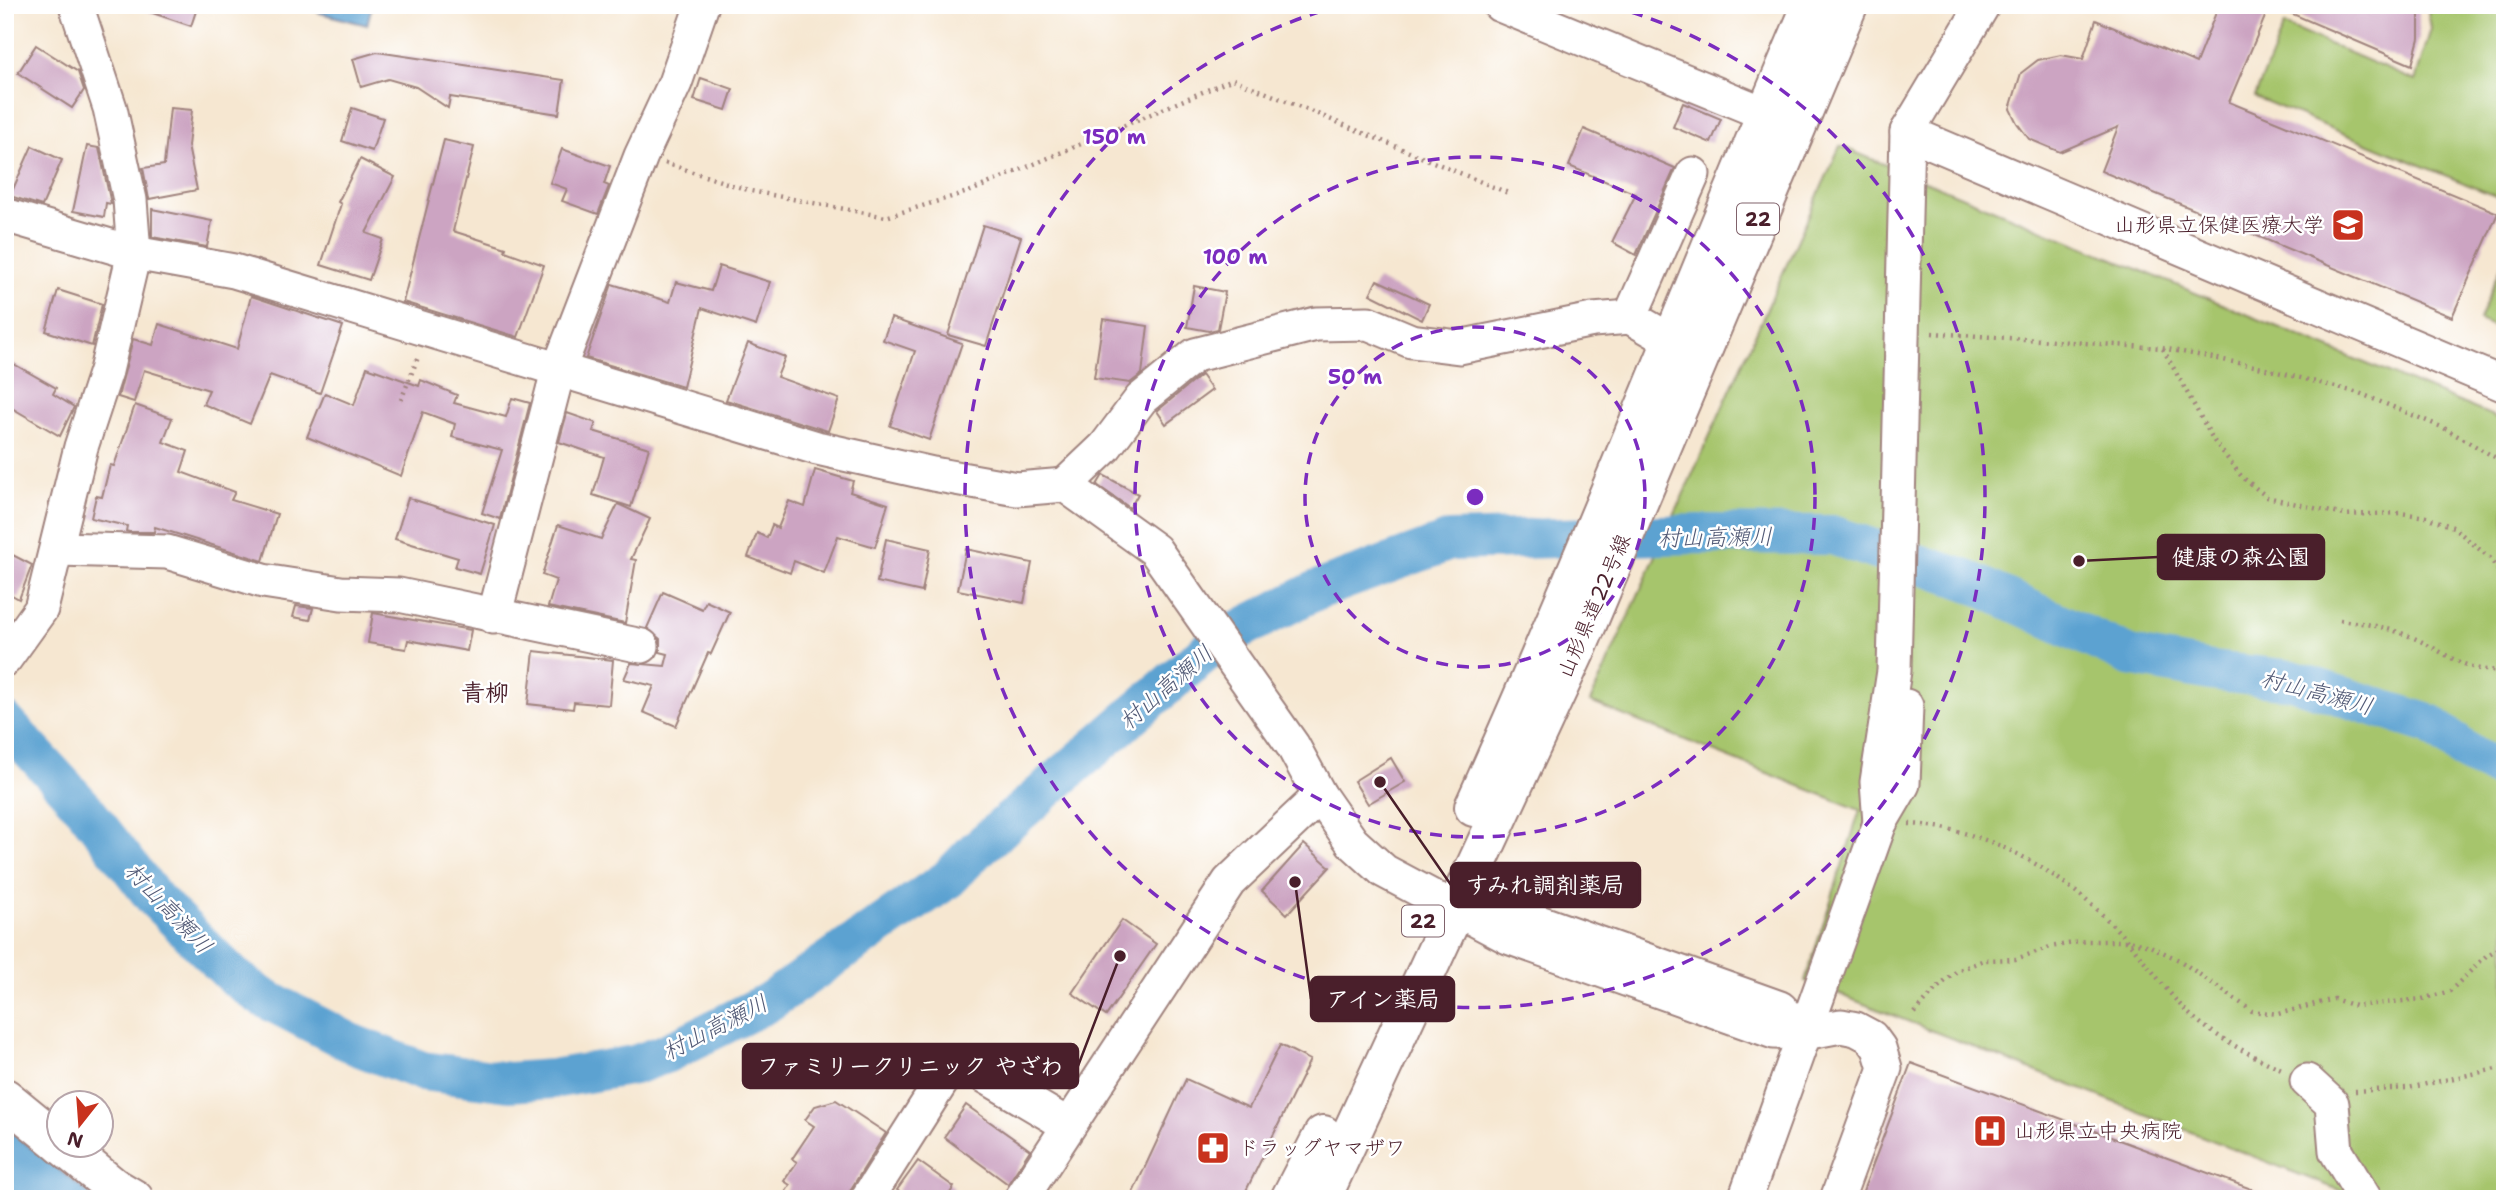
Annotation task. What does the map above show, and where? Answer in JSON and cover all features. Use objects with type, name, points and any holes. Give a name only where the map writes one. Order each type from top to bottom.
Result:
[{"type":"main road","name":"山形県道22号線","points":[[1563,644],[1670,340],[1812,5]]},
{"type":"main road","name":"山形県道22号線","points":[[1321,1199],[1445,903],[1563,644],[1668,433],[1848,5]]},
{"type":"main road","name":"山形県道22号線","points":[[1290,1199],[1445,903]]},
{"type":"main road","points":[[5,1098],[46,1132]]},
{"type":"main road","points":[[76,1158],[118,1194]]},
{"type":"street","points":[[12,652],[41,609],[58,549],[81,447],[106,371],[134,253],[131,200],[110,108],[76,5]]},
{"type":"street","points":[[494,617],[558,371],[641,156],[675,83],[702,5]]},
{"type":"street","points":[[1500,5],[1766,114]]},
{"type":"street","points":[[1745,1199],[1880,823],[1877,782],[1894,671],[1918,338],[1907,132],[1983,5]]},
{"type":"street","points":[[1907,132],[2505,385]]},
{"type":"street","points":[[1630,317],[1693,174]]},
{"type":"street","points":[[5,215],[134,253],[234,271],[428,332],[817,447],[933,474],[1017,489],[1065,485],[1105,447],[1141,399],[1195,355],[1316,324],[1368,323],[1411,341],[1459,347],[1581,323],[1630,317],[1670,340]]},
{"type":"street","points":[[1065,485],[1155,551],[1293,746],[1320,796],[1352,842],[1384,871],[1445,903],[1514,913],[1780,1008],[1804,1033]]},
{"type":"street","points":[[58,549],[167,552],[263,581],[341,593],[399,595],[642,646]]},
{"type":"street","points":[[1021,1199],[1229,882],[1320,796]]},
{"type":"street","points":[[1804,1033],[1841,1026],[1856,1029],[1871,1037],[1879,1048],[1885,1068],[1837,1199]]},
{"type":"street","points":[[867,1199],[947,1073],[970,1067],[1068,1125]]},
{"type":"street","points":[[2307,1081],[2332,1104],[2336,1151],[2365,1199]]},
{"type":"path","points":[[641,156],[751,191],[886,217],[971,191],[1233,79],[1508,192]]},
{"type":"path","points":[[401,400],[428,332]]},
{"type":"path","points":[[1918,338],[2162,348],[2254,366],[2359,393],[2444,428],[2505,463]]},
{"type":"path","points":[[2162,348],[2214,441],[2242,477],[2267,497],[2344,515],[2401,513],[2426,517],[2453,527],[2490,558],[2505,581]]},
{"type":"path","points":[[2340,620],[2364,623],[2414,638],[2455,662],[2491,671],[2505,669]]},
{"type":"path","points":[[1880,823],[1960,830],[2027,859],[2082,898],[2128,941],[2185,1010],[2257,1059],[2307,1081],[2344,1090],[2371,1092],[2408,1088],[2505,1067]]},
{"type":"path","points":[[1915,1013],[1934,990],[1957,971],[1984,960],[2016,958],[2050,947],[2085,941],[2128,941],[2150,946],[2179,960],[2252,1011],[2278,1014],[2334,999],[2355,1006],[2422,999],[2450,991],[2486,956],[2504,945]]},
{"type":"green space","points":[[2427,5],[2505,5],[2505,200],[2255,97],[2284,25],[2415,81],[2431,29]]},
{"type":"green space","points":[[1840,146],[2505,421],[2505,1199],[2362,1199],[1805,981],[1860,810],[1590,702]]},
{"type":"green space","points":[[2505,258],[2505,331],[2479,320]]},
{"type":"water","points":[[305,5],[372,5],[367,25],[320,13]]},
{"type":"water","points":[[5,1127],[96,1199],[5,1196]]},
{"type":"building","points":[[139,5],[198,5],[191,26],[138,8]]},
{"type":"building","points":[[2219,5],[2270,5],[2229,102],[2498,213],[2452,317],[2101,171],[2118,127],[2060,152],[2029,139],[2017,123],[2010,109],[2021,73],[2038,60],[2061,55],[2083,59],[2096,20],[2196,63]]},
{"type":"building","points":[[2272,5],[2419,5],[2419,38],[2412,65]]},
{"type":"building","points":[[36,45],[78,72],[84,90],[72,108],[18,73]]},
{"type":"building","points":[[377,52],[564,80],[559,114],[450,97],[448,108],[416,87],[388,79],[361,87],[353,59]]},
{"type":"building","points":[[701,78],[733,89],[726,110],[694,100]]},
{"type":"building","points":[[1683,103],[1721,119],[1711,143],[1673,127]]},
{"type":"building","points":[[170,108],[192,110],[188,146],[197,190],[149,199],[143,168],[164,165]]},
{"type":"building","points":[[352,108],[383,118],[372,151],[342,141]]},
{"type":"building","points":[[1584,129],[1675,168],[1636,255],[1612,242],[1636,194],[1569,166]]},
{"type":"building","points":[[444,140],[474,147],[453,231],[506,248],[505,251],[544,265],[518,337],[403,302]]},
{"type":"building","points":[[32,146],[62,160],[42,206],[10,196]]},
{"type":"building","points":[[87,146],[99,148],[111,204],[106,203],[104,217],[73,211]]},
{"type":"building","points":[[562,149],[610,166],[604,184],[609,186],[598,214],[562,201],[567,189],[550,183]]},
{"type":"building","points":[[360,159],[395,177],[366,233],[383,239],[369,280],[321,265],[341,204],[338,202]]},
{"type":"building","points":[[152,209],[212,221],[207,247],[152,237]]},
{"type":"building","points":[[983,225],[1021,237],[986,346],[948,335]]},
{"type":"building","points":[[719,266],[770,282],[756,326],[702,308],[683,387],[586,358],[612,284],[670,302],[676,282],[711,291]]},
{"type":"building","points":[[1377,280],[1429,304],[1422,320],[1370,294]]},
{"type":"building","points":[[1194,286],[1225,292],[1218,329],[1209,331],[1187,327]]},
{"type":"building","points":[[58,290],[102,304],[92,346],[46,331]]},
{"type":"building","points":[[251,296],[343,326],[320,393],[270,375],[250,424],[203,404],[209,390],[144,370],[134,402],[118,397],[133,339],[153,345],[159,324],[237,349]]},
{"type":"building","points":[[891,318],[962,343],[929,440],[890,426],[915,351],[883,340]]},
{"type":"building","points":[[1103,319],[1148,326],[1142,374],[1130,383],[1094,378]]},
{"type":"building","points":[[748,343],[785,357],[777,377],[839,399],[828,431],[726,400]]},
{"type":"building","points":[[5,359],[56,388],[53,394],[74,407],[60,436],[5,404]]},
{"type":"building","points":[[367,367],[419,386],[421,380],[457,395],[454,403],[506,417],[512,398],[530,403],[500,519],[482,513],[502,450],[452,437],[455,424],[423,412],[401,476],[307,437],[325,393],[354,405]]},
{"type":"building","points":[[1201,375],[1212,390],[1166,424],[1157,411]]},
{"type":"building","points":[[135,405],[172,418],[163,442],[188,451],[181,472],[235,492],[231,500],[277,514],[263,561],[155,527],[154,532],[129,532],[126,531],[127,526],[91,518],[96,496],[102,497],[110,465],[114,466]]},
{"type":"building","points":[[567,413],[596,423],[593,431],[649,448],[631,507],[593,495],[604,457],[559,442]]},
{"type":"building","points":[[815,470],[853,481],[850,492],[888,504],[875,547],[838,536],[824,573],[794,561],[790,573],[748,557],[757,533],[767,538],[772,525],[778,528],[789,501],[805,507]]},
{"type":"building","points":[[1103,475],[1138,494],[1130,508],[1097,485]]},
{"type":"building","points":[[408,498],[495,525],[480,574],[455,567],[458,558],[395,539]]},
{"type":"building","points":[[618,504],[650,519],[631,559],[636,560],[625,623],[548,607],[556,580],[542,575],[558,525],[601,539]]},
{"type":"building","points":[[886,539],[930,549],[922,592],[877,582]]},
{"type":"building","points":[[966,549],[1032,563],[1024,603],[958,590]]},
{"type":"building","points":[[5,551],[32,565],[19,599],[5,591]]},
{"type":"building","points":[[663,592],[702,609],[706,601],[730,612],[711,654],[708,653],[676,726],[643,712],[654,686],[624,679],[631,663],[665,666],[668,654],[660,652],[660,639],[647,628]]},
{"type":"building","points":[[296,606],[313,608],[310,620],[293,617]]},
{"type":"building","points":[[373,613],[471,630],[467,651],[408,640],[406,649],[368,643]]},
{"type":"building","points":[[534,651],[613,660],[609,705],[574,702],[573,709],[528,704]]},
{"type":"building","points":[[1391,758],[1405,782],[1368,804],[1354,781]]},
{"type":"building","points":[[1304,844],[1330,867],[1287,914],[1262,891]]},
{"type":"building","points":[[1122,920],[1156,944],[1106,1016],[1072,993]]},
{"type":"building","points":[[1280,1045],[1310,1060],[1242,1199],[1130,1199],[1186,1079],[1249,1108]]},
{"type":"building","name":"山形県立中央病院","points":[[1911,1063],[2273,1197],[1860,1199]]},
{"type":"building","points":[[836,1100],[886,1133],[851,1189],[848,1199],[781,1199],[790,1185],[784,1181],[797,1162],[792,1159],[814,1126],[805,1120],[815,1106]]},
{"type":"building","points":[[966,1105],[1030,1150],[1008,1184],[944,1137]]},
{"type":"building","points":[[918,1161],[954,1187],[946,1199],[909,1199],[897,1190]]},
{"type":"waterway","name":"村山高瀬川","points":[[5,722],[84,808],[155,899],[233,976],[262,997],[355,1045],[422,1071],[509,1082],[552,1079],[634,1065],[665,1054],[767,1003],[948,879],[975,851],[1221,639],[1317,590],[1450,541],[1698,534],[1832,535],[1969,581],[2130,656],[2211,671],[2292,680],[2432,725],[2473,757],[2505,771]]},
{"type":"place","name":"山形県立保健医療大学","points":[[2348,225]]},
{"type":"place","name":"健康の森公園","points":[[2079,561]]},
{"type":"place","name":"すみれ調剤薬局","points":[[1380,782]]},
{"type":"place","name":"アイン薬局","points":[[1295,882]]},
{"type":"place","name":"ファミリークリニック やざわ","points":[[1120,956]]},
{"type":"place","name":"山形県立中央病院","points":[[1990,1131]]},
{"type":"place","name":"ドラッグヤマザワ","points":[[1213,1148]]},
{"type":"district","name":"青柳","points":[[485,693]]}]
